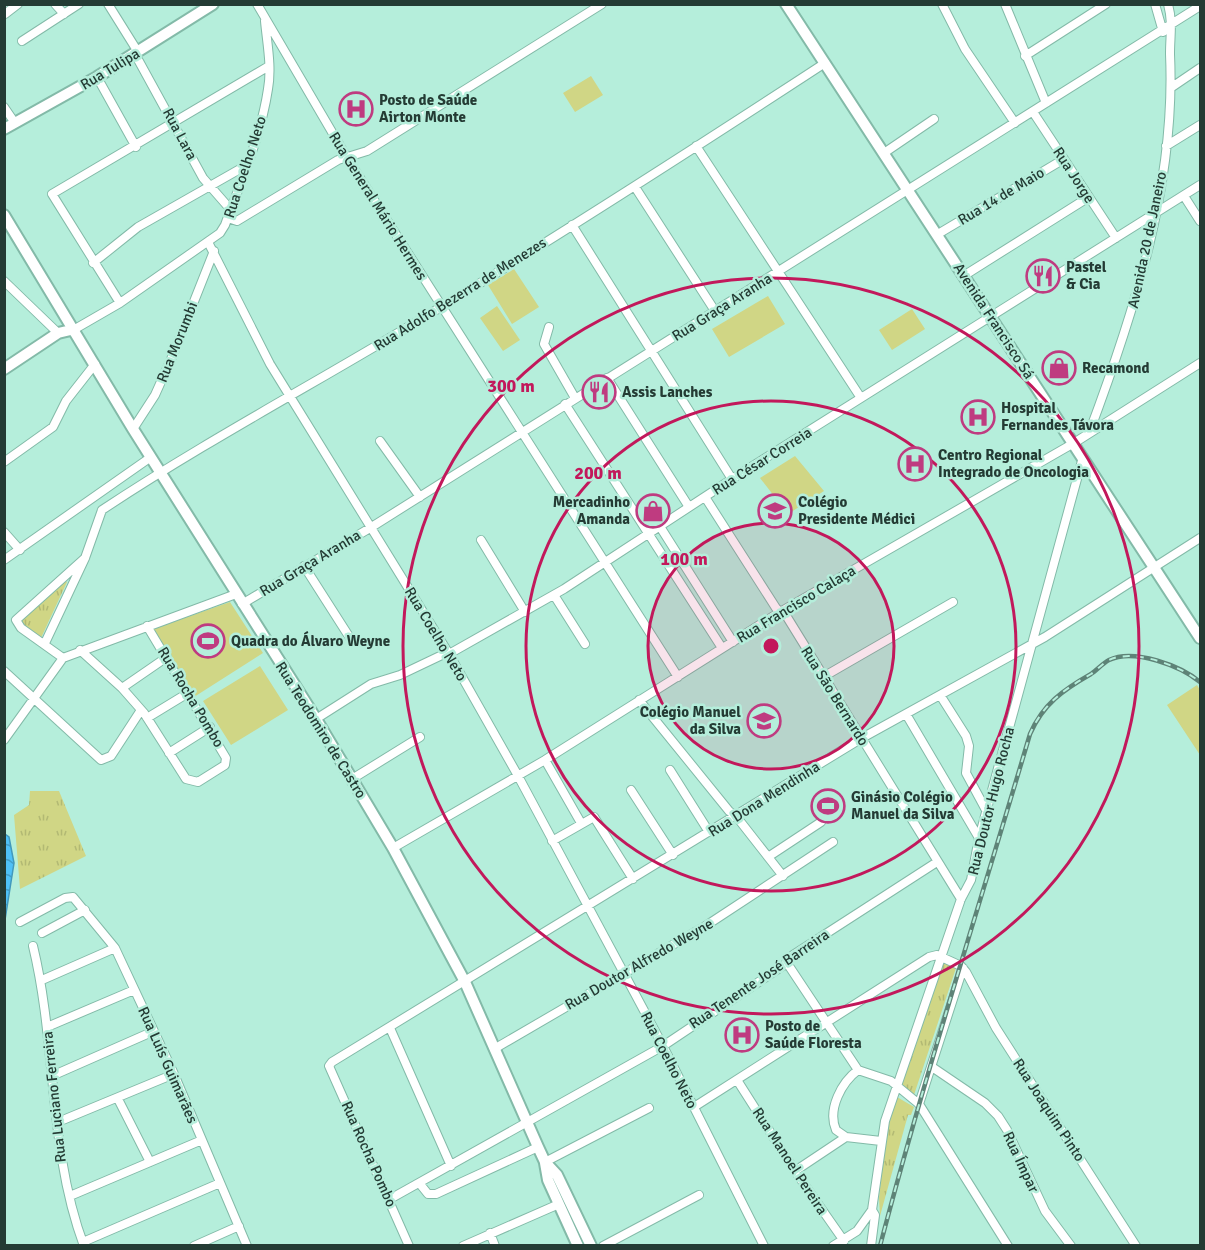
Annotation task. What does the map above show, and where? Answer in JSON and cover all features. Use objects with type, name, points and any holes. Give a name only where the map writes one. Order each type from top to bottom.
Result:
[{"type":"street","points":[[5,14],[18,4]]},
{"type":"street","points":[[55,4],[64,14]]},
{"type":"street","points":[[22,42],[79,4]]},
{"type":"street","name":"Rua Lara","points":[[108,4],[210,186],[231,210]]},
{"type":"street","name":"Rua Tulipa","points":[[4,129],[98,78],[213,4]]},
{"type":"street","name":"Rua General Mário Hermes","points":[[257,4],[346,156],[678,678]]},
{"type":"street","points":[[228,218],[237,221],[346,156],[367,151],[602,4]]},
{"type":"street","name":"Avenida Francisco Sá","points":[[786,4],[1200,638]]},
{"type":"street","points":[[942,4],[965,49],[1015,123]]},
{"type":"street","points":[[1025,56],[1106,4]]},
{"type":"street","points":[[1155,4],[1161,29],[1170,40]]},
{"type":"street","name":"Avenida 20 de Janeiro","points":[[1089,433],[1126,333],[1156,212],[1172,87],[1170,40],[1173,22],[1168,4]]},
{"type":"street","points":[[1006,5],[1046,103]]},
{"type":"street","name":"Rua Graça Aranha","points":[[242,604],[420,497],[1200,6]]},
{"type":"street","name":"Rua Coelho Neto","points":[[264,16],[269,66],[268,89],[247,165],[228,218],[220,233],[208,242],[255,336],[290,398],[449,654],[517,774],[663,1046],[764,1245]]},
{"type":"street","name":"Rua Adolfo Bezerra de Menezes","points":[[102,510],[160,471],[290,398],[442,307],[635,187],[825,63]]},
{"type":"street","points":[[120,303],[52,194],[136,147],[269,66]]},
{"type":"street","points":[[1172,87],[1200,68]]},
{"type":"street","points":[[98,78],[136,147]]},
{"type":"street","points":[[4,107],[15,123]]},
{"type":"street","name":"Rua Jorge","points":[[1033,112],[1116,238]]},
{"type":"street","points":[[884,153],[934,119]]},
{"type":"street","points":[[1166,146],[1200,124]]},
{"type":"street","points":[[696,146],[861,398]]},
{"type":"street","name":"Rua 14 de Maio","points":[[938,234],[1064,159]]},
{"type":"street","points":[[93,262],[138,227],[247,165]]},
{"type":"street","name":"Rua César Correia","points":[[316,719],[371,684],[400,675],[442,655],[449,654],[554,595],[659,525],[1200,185]]},
{"type":"street","points":[[635,187],[714,311]]},
{"type":"street","points":[[1184,196],[1200,221]]},
{"type":"street","points":[[965,275],[1089,197]]},
{"type":"street","name":"Rua Teodomiro de Castro","points":[[4,215],[75,329],[133,429],[316,719],[393,848],[465,982],[545,1162]]},
{"type":"street","points":[[572,225],[732,479]]},
{"type":"street","points":[[4,369],[58,333],[75,329],[120,303],[208,242]]},
{"type":"street","name":"Rua Morumbi","points":[[133,429],[155,394],[172,357],[214,251]]},
{"type":"street","points":[[4,280],[58,333]]},
{"type":"street","points":[[549,327],[544,344],[575,398]]},
{"type":"street","name":"Rua Francisco Calaça","points":[[393,848],[678,678],[780,612],[1074,443],[1200,363]]},
{"type":"street","points":[[4,462],[53,427],[66,401],[95,364]]},
{"type":"street","points":[[607,378],[688,507]]},
{"type":"street","points":[[565,404],[722,648]]},
{"type":"street","points":[[380,441],[420,497]]},
{"type":"street","points":[[4,560],[151,457]]},
{"type":"street","name":"Rua Doutor Hugo Rocha","points":[[872,1245],[875,1215],[872,1210],[880,1165],[881,1141],[896,1084],[943,957],[961,899],[971,880],[979,838],[1033,643],[1060,533],[1083,458]]},
{"type":"street","name":"Rua São Bernardo","points":[[705,497],[824,677],[961,899]]},
{"type":"street","points":[[45,643],[85,558],[102,510],[94,499]]},
{"type":"street","points":[[659,525],[733,642]]},
{"type":"street","points":[[4,532],[20,550]]},
{"type":"street","name":"Rua Dona Mendinha","points":[[330,1064],[862,738],[1033,643],[1200,538]]},
{"type":"street","points":[[481,540],[525,612]]},
{"type":"street","points":[[63,658],[21,628],[16,620],[85,558]]},
{"type":"street","points":[[304,566],[350,638]]},
{"type":"street","points":[[4,740],[63,658],[236,594]]},
{"type":"street","points":[[554,595],[585,644]]},
{"type":"street","points":[[824,677],[953,602]]},
{"type":"street","name":"Rua Rocha Pombo","points":[[147,626],[210,726],[227,761],[198,782],[188,781],[169,753]]},
{"type":"street","points":[[80,650],[122,688],[147,718],[169,753],[210,726]]},
{"type":"street","points":[[122,688],[167,657]]},
{"type":"street","points":[[4,671],[101,760],[111,756],[141,710]]},
{"type":"street","points":[[147,718],[188,693]]},
{"type":"street","points":[[940,694],[966,736],[969,746],[966,773],[987,810]]},
{"type":"street","points":[[639,700],[783,876]]},
{"type":"street","points":[[906,714],[979,838]]},
{"type":"street","points":[[352,779],[420,737]]},
{"type":"street","points":[[545,759],[581,823]]},
{"type":"street","points":[[670,770],[710,832]]},
{"type":"street","points":[[631,790],[673,855]]},
{"type":"street","points":[[552,841],[581,823],[595,818],[633,879]]},
{"type":"street","points":[[768,857],[820,822]]},
{"type":"street","name":"Rua Doutor Alfredo Weyne","points":[[494,1049],[624,974],[783,876],[833,842]]},
{"type":"street","name":"Rua Tenente José Barreira","points":[[390,1199],[663,1046],[787,963],[794,955],[937,861]]},
{"type":"street","name":"Rua Luís Guimarães","points":[[20,922],[70,896],[85,910],[115,948],[174,1074],[247,1245]]},
{"type":"street","points":[[42,933],[85,910]]},
{"type":"street","name":"Rua Luciano Ferreira","points":[[33,946],[42,980],[54,1075],[62,1172],[83,1244]]},
{"type":"street","points":[[42,980],[115,948]]},
{"type":"street","points":[[694,1107],[929,957],[937,955],[965,970],[919,1104]]},
{"type":"street","points":[[787,963],[858,1070],[896,1084],[919,1104],[1008,1245]]},
{"type":"street","name":"Rua Joaquim Pinto","points":[[965,970],[996,1029],[1136,1245]]},
{"type":"street","points":[[47,1027],[134,990]]},
{"type":"street","points":[[390,1028],[451,1166]]},
{"type":"street","points":[[54,1075],[154,1031]]},
{"type":"street","name":"Rua Rocha Pombo","points":[[330,1064],[409,1245]]},
{"type":"street","name":"Rua Ímpar","points":[[932,1066],[985,1103],[998,1116],[1007,1130],[1045,1211],[1071,1245]]},
{"type":"street","points":[[858,1070],[841,1086],[833,1116],[836,1130],[846,1137],[881,1141]]},
{"type":"street","points":[[58,1122],[174,1074]]},
{"type":"street","name":"Rua Manoel Pereira","points":[[737,1080],[795,1171],[844,1241]]},
{"type":"street","points":[[118,1099],[150,1162]]},
{"type":"street","points":[[545,1162],[650,1108]]},
{"type":"street","points":[[795,1171],[846,1137]]},
{"type":"street","points":[[70,1196],[202,1140]]},
{"type":"street","points":[[420,1184],[428,1194],[436,1194],[538,1147]]},
{"type":"street","points":[[545,1162],[548,1180],[578,1245]]},
{"type":"street","points":[[545,1162],[557,1175],[591,1245]]},
{"type":"street","points":[[83,1244],[220,1183]]},
{"type":"street","points":[[603,1245],[699,1195]]},
{"type":"street","points":[[463,1245],[559,1204]]},
{"type":"street","points":[[833,1245],[857,1232],[872,1210]]},
{"type":"street","points":[[194,1245],[238,1226]]},
{"type":"street","points":[[490,1233],[495,1245]]},
{"type":"green space","points":[[591,76],[603,95],[575,112],[563,93]]},
{"type":"green space","points":[[514,269],[539,307],[512,324],[488,285]]},
{"type":"green space","points":[[768,296],[785,324],[729,357],[712,329]]},
{"type":"green space","points":[[497,306],[520,340],[503,351],[480,318]]},
{"type":"green space","points":[[912,309],[925,329],[892,350],[879,330]]},
{"type":"green space","points":[[795,456],[824,491],[788,514],[760,478]]},
{"type":"green space","points":[[65,580],[67,582],[41,638],[22,624],[20,619]]},
{"type":"green space","name":"Quadra do Álvaro Weyne","points":[[230,602],[263,653],[194,697],[153,629]]},
{"type":"green space","points":[[260,666],[288,710],[231,745],[203,701]]},
{"type":"green space","points":[[1197,685],[1200,690],[1200,755],[1167,705]]},
{"type":"green space","points":[[30,791],[59,791],[86,856],[20,889],[14,815],[29,805]]},
{"type":"green space","points":[[944,962],[956,968],[914,1095],[900,1085]]},
{"type":"green space","points":[[897,1097],[914,1107],[911,1115],[908,1115],[880,1216],[879,1198],[887,1124]]},
{"type":"water","points":[[5,834],[9,837],[14,863],[5,920]]},
{"type":"railway","points":[[880,1246],[934,1053],[1035,723],[1063,692],[1107,661],[1119,657],[1144,657],[1157,660],[1181,670],[1200,682]]},
{"type":"place","name":"Posto de Saúde Airton Monte","points":[[356,109]]},
{"type":"place","name":"Pastel & Cia","points":[[1043,276]]},
{"type":"place","name":"Recamond","points":[[1059,368]]},
{"type":"place","name":"Assis Lanches","points":[[599,392]]},
{"type":"place","name":"Hospital Fernandes Távora","points":[[978,417]]},
{"type":"place","name":"Centro Regional Integrado de Oncologia","points":[[915,464]]},
{"type":"place","name":"Mercadinho Amanda","points":[[653,511]]},
{"type":"place","name":"Colégio Presidente Médici","points":[[775,511]]},
{"type":"place","name":"Quadra do Álvaro Weyne","points":[[208,641]]},
{"type":"place","name":"Colégio Manuel da Silva","points":[[764,721]]},
{"type":"place","name":"Ginásio Colégio Manuel da Silva","points":[[828,806]]},
{"type":"place","name":"Posto de Saúde Floresta","points":[[742,1035]]}]
